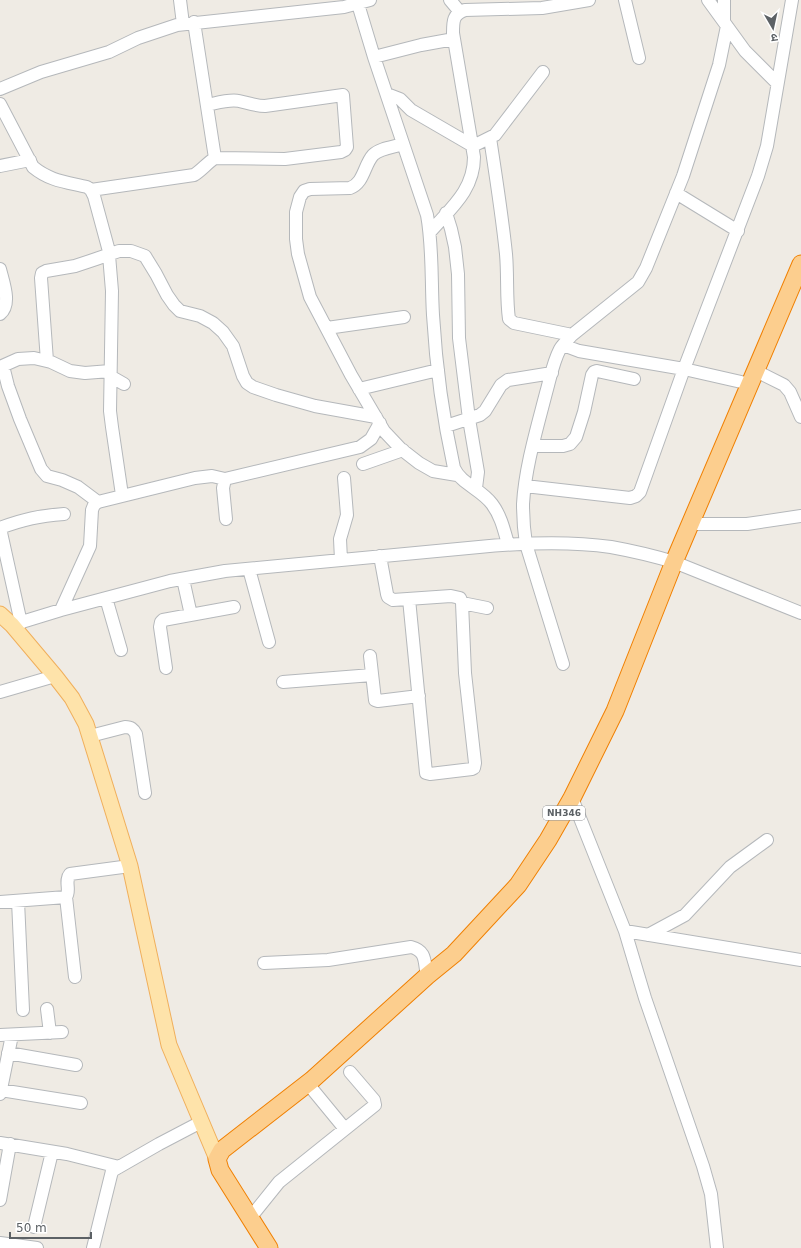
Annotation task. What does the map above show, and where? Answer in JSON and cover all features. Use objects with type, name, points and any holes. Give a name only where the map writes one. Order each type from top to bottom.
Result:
[{"type":"highway","name":"NH346","points":[[217,1159],[222,1150],[308,1084],[426,976],[454,954],[518,885],[548,840],[572,798],[615,711],[674,562],[801,264]]},
{"type":"highway","points":[[217,1159],[220,1170],[269,1248]]},
{"type":"main road","points":[[0,614],[17,624],[72,698],[86,724],[130,866],[169,1045],[217,1159]]},
{"type":"street","points":[[180,0],[189,23],[207,105],[215,158]]},
{"type":"street","points":[[0,89],[41,72],[109,52],[138,38],[160,30],[189,23],[344,7],[370,0]]},
{"type":"street","points":[[450,0],[460,12]]},
{"type":"street","points":[[430,232],[463,194],[470,181],[474,168],[473,146],[454,39],[453,22],[456,15],[466,10],[542,8],[589,0]]},
{"type":"street","points":[[625,0],[639,58]]},
{"type":"street","points":[[708,0],[745,51],[777,83]]},
{"type":"street","points":[[562,664],[526,544],[524,525],[523,505],[525,486],[539,421],[552,373],[563,345],[572,335],[638,282],[642,277],[683,176],[719,65],[725,24],[724,0]]},
{"type":"street","points":[[525,486],[630,498],[636,496],[640,492],[684,369],[758,176],[767,146],[792,0]]},
{"type":"street","points":[[358,2],[374,57],[427,214],[430,232],[431,284],[438,370],[452,462],[457,475]]},
{"type":"street","points":[[374,57],[421,45],[454,39]]},
{"type":"street","points":[[473,146],[495,135],[543,72]]},
{"type":"street","points":[[387,94],[400,99],[411,110],[473,146]]},
{"type":"street","points":[[91,190],[194,175],[215,158],[285,159],[341,152],[347,147],[343,95],[265,106],[258,106],[238,101],[207,105]]},
{"type":"street","points":[[0,104],[30,160],[42,174],[55,180],[87,187],[91,190],[94,196],[109,255],[112,291],[110,374],[112,427],[122,495]]},
{"type":"street","points":[[490,138],[503,225],[509,319],[514,323],[572,335]]},
{"type":"street","points":[[403,144],[380,150],[373,155],[359,181],[354,187],[310,189],[304,192],[300,197],[296,212],[296,239],[298,254],[310,297],[359,389],[384,431],[403,450],[419,463],[433,471],[457,475],[476,488],[492,503],[502,522],[508,544]]},
{"type":"street","points":[[0,166],[30,160]]},
{"type":"street","points":[[676,193],[738,231]]},
{"type":"street","points":[[446,213],[451,229],[458,274],[459,338],[469,419],[478,472],[476,488]]},
{"type":"street","points":[[47,361],[41,278],[42,274],[46,270],[75,266],[119,251],[131,251],[145,256],[167,295],[180,311],[200,316],[213,323],[223,332],[232,346],[247,383],[253,387],[276,395],[315,406],[378,420]]},
{"type":"street","points":[[0,269],[6,305],[4,311],[0,314]]},
{"type":"street","points":[[327,328],[404,318]]},
{"type":"street","points":[[563,345],[579,351],[684,369],[753,377],[784,385],[790,392],[801,418]]},
{"type":"street","points":[[98,502],[78,487],[62,480],[47,476],[41,469],[20,419],[2,367],[18,359],[34,358],[47,361],[70,371],[110,374],[124,384]]},
{"type":"street","points":[[359,389],[438,370]]},
{"type":"street","points":[[534,446],[563,446],[570,444],[576,437],[594,372],[598,371],[634,379]]},
{"type":"street","points":[[446,426],[480,415],[485,411],[501,384],[508,380],[552,373]]},
{"type":"street","points":[[61,610],[90,546],[92,510],[98,502],[195,478],[212,476],[224,479],[360,447],[371,439],[378,420]]},
{"type":"street","points":[[363,464],[403,450]]},
{"type":"street","points":[[341,560],[340,540],[347,515],[344,478]]},
{"type":"street","points":[[224,479],[223,488],[226,519]]},
{"type":"street","points":[[64,514],[21,520],[0,528],[17,624],[106,598],[183,579],[225,571],[508,544],[558,544],[610,547],[657,557],[674,562],[801,613]]},
{"type":"street","points":[[691,524],[747,524],[801,516]]},
{"type":"street","points":[[380,556],[388,597],[393,600],[451,596],[460,598],[462,603],[465,673],[475,763],[472,770],[430,774],[426,773],[409,599]]},
{"type":"street","points":[[249,569],[269,642]]},
{"type":"street","points":[[183,579],[191,615]]},
{"type":"street","points":[[106,598],[121,650]]},
{"type":"street","points":[[462,603],[487,608]]},
{"type":"street","points":[[166,668],[160,626],[163,620],[234,607]]},
{"type":"street","points":[[370,656],[374,698],[376,701],[418,696]]},
{"type":"street","points":[[0,692],[55,676]]},
{"type":"street","points":[[283,682],[372,676]]},
{"type":"street","points":[[90,736],[125,727],[133,729],[136,734],[146,793]]},
{"type":"street","points":[[572,798],[625,931],[645,998],[703,1166],[711,1194],[716,1248]]},
{"type":"street","points":[[648,935],[685,915],[730,866],[767,840]]},
{"type":"street","points":[[75,977],[66,897],[68,894],[67,878],[70,874],[130,866]]},
{"type":"street","points":[[0,902],[66,897]]},
{"type":"street","points":[[18,901],[23,1010]]},
{"type":"street","points":[[625,931],[801,960]]},
{"type":"street","points":[[264,963],[328,960],[411,947],[418,949],[423,954],[426,976]]},
{"type":"street","points":[[47,1009],[50,1033]]},
{"type":"street","points":[[62,1032],[6,1035],[8,1053],[0,1092],[80,1103]]},
{"type":"street","points":[[8,1053],[76,1065]]},
{"type":"street","points":[[250,1218],[279,1182],[375,1105],[374,1100],[350,1072]]},
{"type":"street","points":[[308,1084],[345,1129]]},
{"type":"street","points":[[93,1248],[112,1171],[158,1144],[201,1122]]},
{"type":"street","points":[[0,1200],[5,1144],[67,1154],[119,1167]]},
{"type":"street","points":[[34,1226],[52,1152]]},
{"type":"street","points":[[0,1243],[37,1248]]}]
